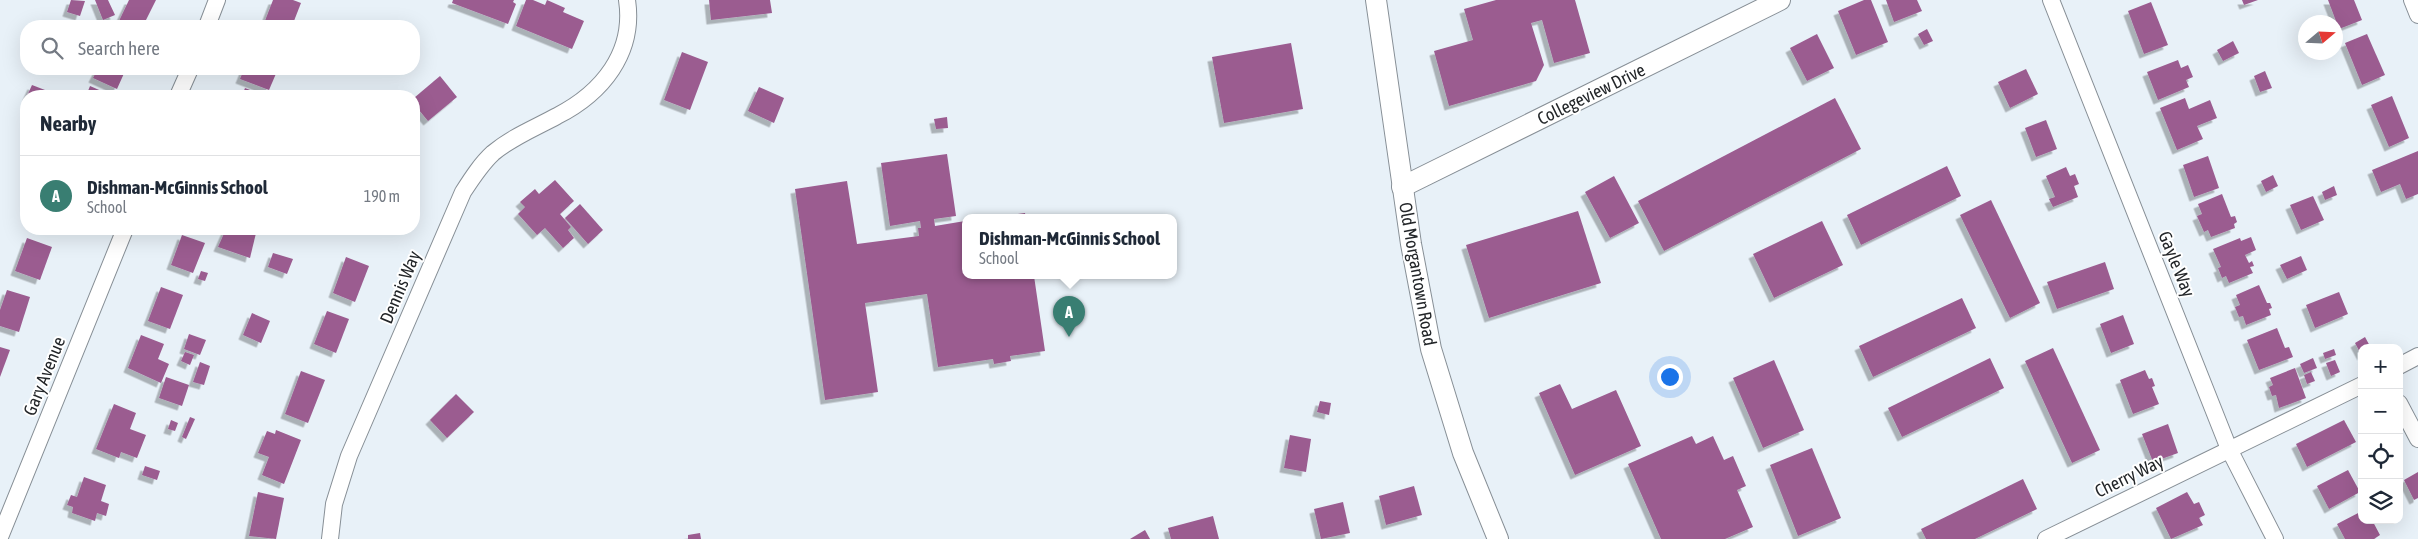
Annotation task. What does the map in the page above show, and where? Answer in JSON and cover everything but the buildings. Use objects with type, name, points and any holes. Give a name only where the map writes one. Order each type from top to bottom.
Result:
[{"type":"street","points":[[209,20],[217,0]]},
{"type":"street","name":"Dennis Way","points":[[330,539],[334,504],[349,456],[463,192],[477,170],[493,153],[514,138],[580,102],[598,88],[613,70],[623,49],[628,28],[627,0]]},
{"type":"street","name":"Old Morgantown Road","points":[[1376,0],[1419,296],[1431,349],[1463,453],[1498,539]]},
{"type":"street","name":"Collegeview Drive","points":[[1402,187],[1780,0]]},
{"type":"street","name":"Gayle Way","points":[[2051,0],[2229,449],[2275,539]]},
{"type":"street","points":[[2412,0],[2418,15]]},
{"type":"street","points":[[181,90],[187,75]]},
{"type":"street","name":"Gary Avenue","points":[[0,538],[123,235]]},
{"type":"street","points":[[2403,364],[2418,356]]},
{"type":"street","name":"Cherry Way","points":[[2046,539],[2358,386]]},
{"type":"street","points":[[2403,411],[2418,439]]},
{"type":"place","name":"Dishman-McGinnis School","points":[[1069,337]]}]
